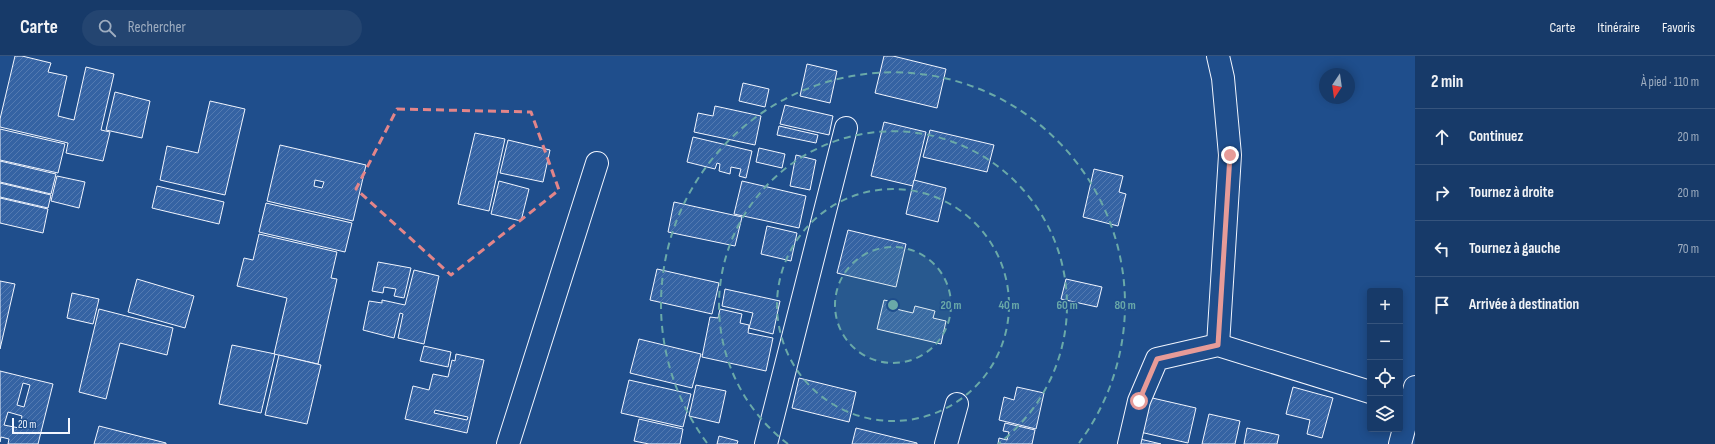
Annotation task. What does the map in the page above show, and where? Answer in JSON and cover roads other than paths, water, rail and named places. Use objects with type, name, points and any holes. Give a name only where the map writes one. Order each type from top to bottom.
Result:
[{"type":"street","points":[[1218,56],[1223,78],[1230,155],[1218,345]]},
{"type":"street","points":[[766,444],[846,128]]},
{"type":"street","points":[[508,444],[597,163]]},
{"type":"street","points":[[1129,444],[1139,401],[1157,359],[1218,345],[1367,391]]},
{"type":"street","points":[[1400,444],[1408,397]]},
{"type":"street","points":[[946,444],[957,404]]}]
